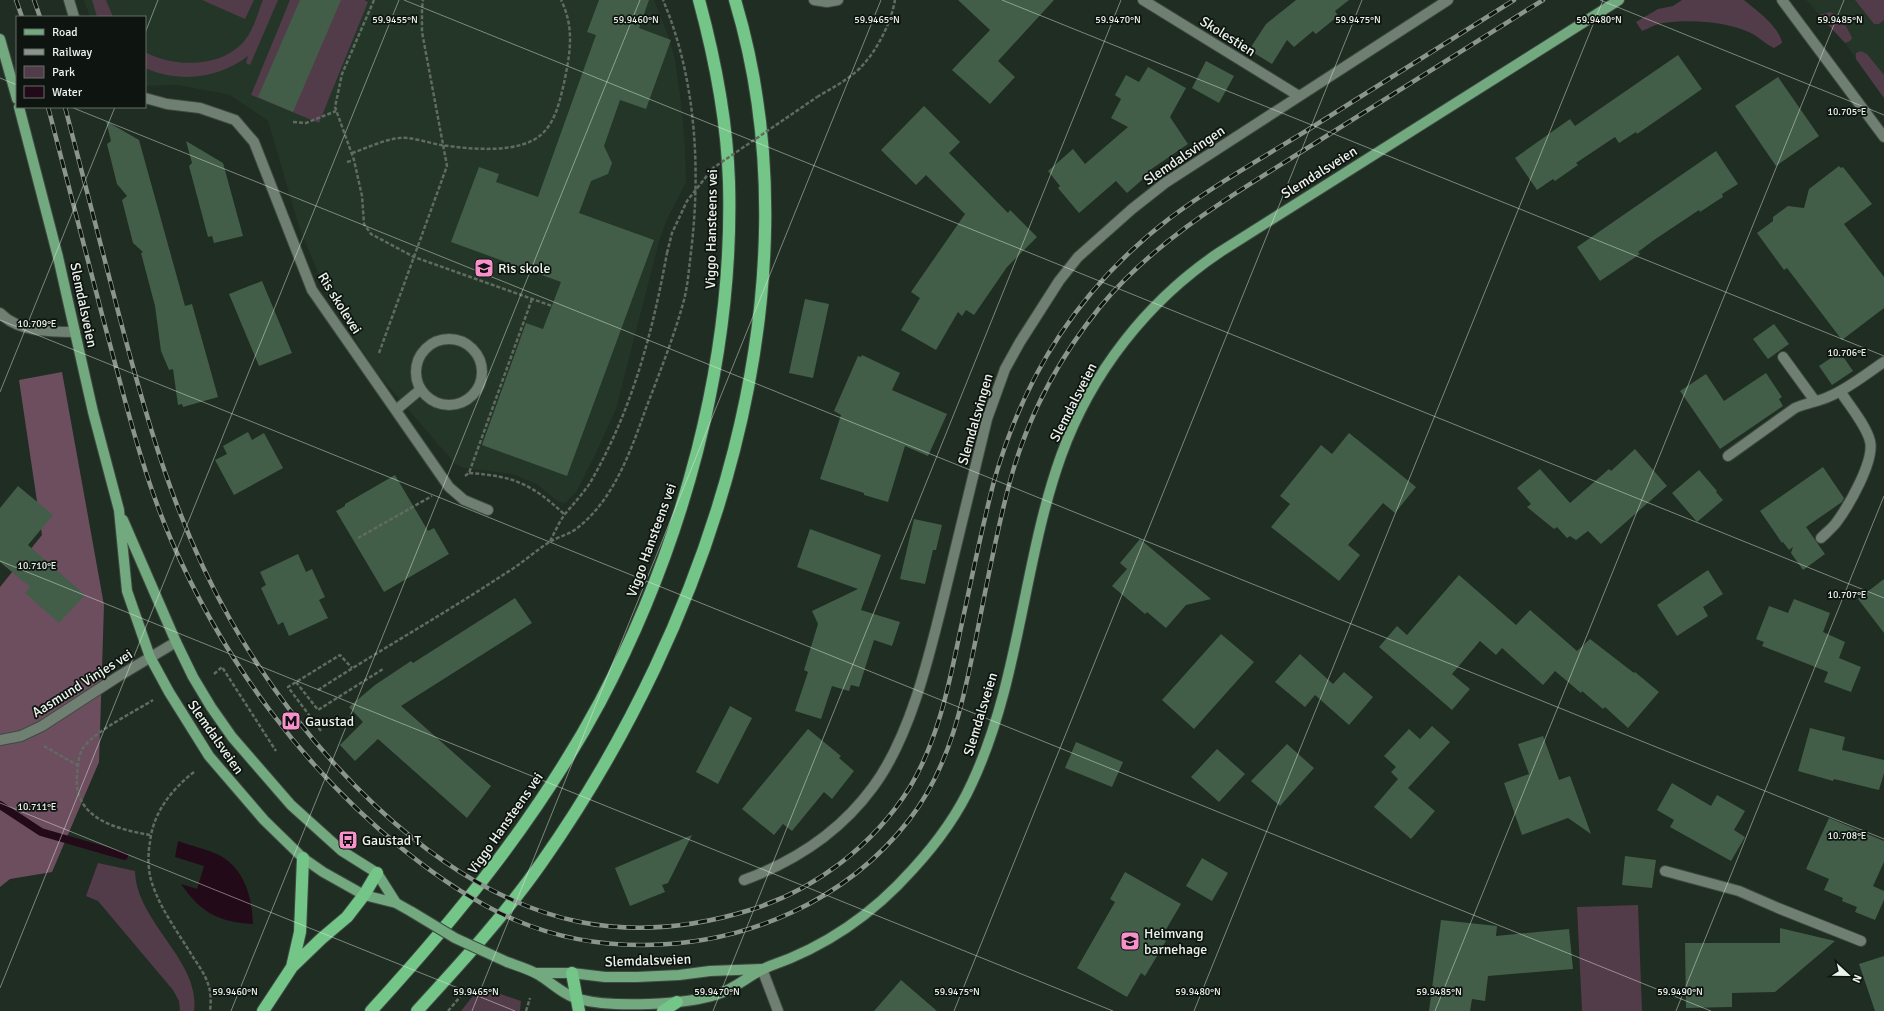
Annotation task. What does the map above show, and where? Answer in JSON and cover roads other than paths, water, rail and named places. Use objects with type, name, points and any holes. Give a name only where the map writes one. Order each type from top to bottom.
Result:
[{"type":"highway","name":"Viggo Hansteens vei","points":[[371,1011],[444,930],[482,882],[550,785],[600,701],[647,601],[667,548],[698,448],[710,395],[720,343],[727,279],[729,180],[725,135],[720,92],[710,40],[700,0]]},
{"type":"highway","points":[[417,1011],[472,951],[542,863],[603,769],[630,719],[672,631],[700,560],[717,509],[732,458],[746,400],[756,348],[763,281],[764,181],[760,123],[745,32],[735,0]]},
{"type":"highway","points":[[292,967],[300,932],[303,858]]},
{"type":"highway","points":[[263,1011],[292,967],[321,939],[347,917],[364,895],[377,873]]},
{"type":"highway","points":[[572,973],[579,1005]]},
{"type":"highway","points":[[663,1011],[677,1002]]},
{"type":"main road","name":"Slemdalsveien","points":[[119,510],[127,591],[150,657],[168,692],[209,756],[264,820],[303,858],[323,872],[364,895],[396,903],[455,938],[507,962],[536,973],[579,1005],[677,1002],[704,998],[720,993],[762,969],[790,959],[818,945],[871,910],[899,886],[924,858],[958,809],[972,784],[983,757],[1000,704],[1042,521],[1062,455],[1086,400],[1115,354],[1139,323],[1164,296],[1186,276],[1243,236],[1619,0]]},
{"type":"main road","points":[[0,39],[16,96]]},
{"type":"main road","name":"Slemdalsveien","points":[[19,108],[58,257],[93,412],[119,510],[176,642],[193,677],[211,707],[256,766],[291,805],[342,851],[377,873],[396,903]]},
{"type":"main road","name":"Slemdalsveien","points":[[536,973],[572,973],[605,977],[637,977],[679,975],[710,971],[762,969]]},
{"type":"street","points":[[69,0],[74,16]]},
{"type":"street","points":[[814,0],[827,2],[838,0]]},
{"type":"street","name":"Skolestien","points":[[1143,0],[1299,96]]},
{"type":"street","name":"Slemdalsvingen","points":[[744,880],[769,871],[789,861],[826,837],[860,804],[874,786],[887,765],[897,745],[916,695],[936,629],[987,419],[998,385],[1020,342],[1059,281],[1078,257],[1137,204],[1198,161],[1448,0]]},
{"type":"street","points":[[1782,0],[1884,136]]},
{"type":"street","name":"Ris skolevei","points":[[146,98],[167,104],[200,108],[234,120],[254,142],[312,290],[449,487],[464,500],[488,510]]},
{"type":"street","points":[[0,313],[6,319],[27,328],[53,332],[75,332]]},
{"type":"street","points":[[447,339],[458,340],[468,345],[476,353],[481,363],[483,374],[481,384],[476,393],[467,400],[458,405],[447,406],[436,403],[428,398],[421,389],[417,379],[416,368],[420,357],[427,348],[436,342],[447,339]]},
{"type":"street","points":[[1783,357],[1815,400]]},
{"type":"street","points":[[1728,456],[1795,408],[1815,400],[1827,398],[1884,362]]},
{"type":"street","points":[[396,410],[421,389]]},
{"type":"street","points":[[1821,538],[1836,523],[1851,498],[1868,464],[1871,453],[1867,433],[1840,391]]},
{"type":"street","name":"Aasmund Vinjes vei","points":[[0,740],[21,736],[42,726],[176,642]]},
{"type":"street","points":[[1665,871],[1739,890],[1778,908],[1861,941]]},
{"type":"street","points":[[762,969],[778,1011]]},
{"type":"water","points":[[178,841],[219,855],[235,868],[241,876],[249,894],[253,924],[230,921],[212,914],[204,909],[188,894],[181,884],[197,889],[204,866],[175,857]]},
{"type":"waterway","points":[[0,805],[41,832],[124,856]]},
{"type":"railway","points":[[16,0],[22,16]]},
{"type":"railway","points":[[34,0],[40,16]]},
{"type":"railway","points":[[65,108],[119,315],[152,433],[165,472],[194,548],[231,621],[260,669],[295,717],[334,763],[377,807],[424,847],[473,880],[526,906],[580,922],[644,928],[687,924],[729,916],[774,901],[820,878],[841,863],[879,828],[910,787],[928,750],[947,692],[989,500],[1007,442],[1022,404],[1060,335],[1083,303],[1109,273],[1138,245],[1170,218],[1203,195],[1514,0]]},
{"type":"railway","points":[[48,108],[127,408],[143,463],[161,516],[193,586],[216,629],[242,671],[270,711],[333,785],[368,819],[405,851],[433,872],[460,891],[488,907],[516,920],[546,931],[577,939],[610,944],[645,945],[683,943],[720,936],[757,926],[792,912],[825,895],[856,874],[884,849],[909,820],[923,799],[936,777],[946,754],[961,706],[1000,522],[1009,485],[1024,437],[1045,391],[1070,348],[1100,307],[1122,282],[1171,238],[1225,200],[1543,0]]},
{"type":"place","name":"Ris skole","points":[[484,268]]},
{"type":"place","name":"Gaustad","points":[[291,721]]},
{"type":"place","name":"Gaustad T","points":[[348,840]]},
{"type":"place","name":"Heimvang barnehage","points":[[1130,941]]}]
